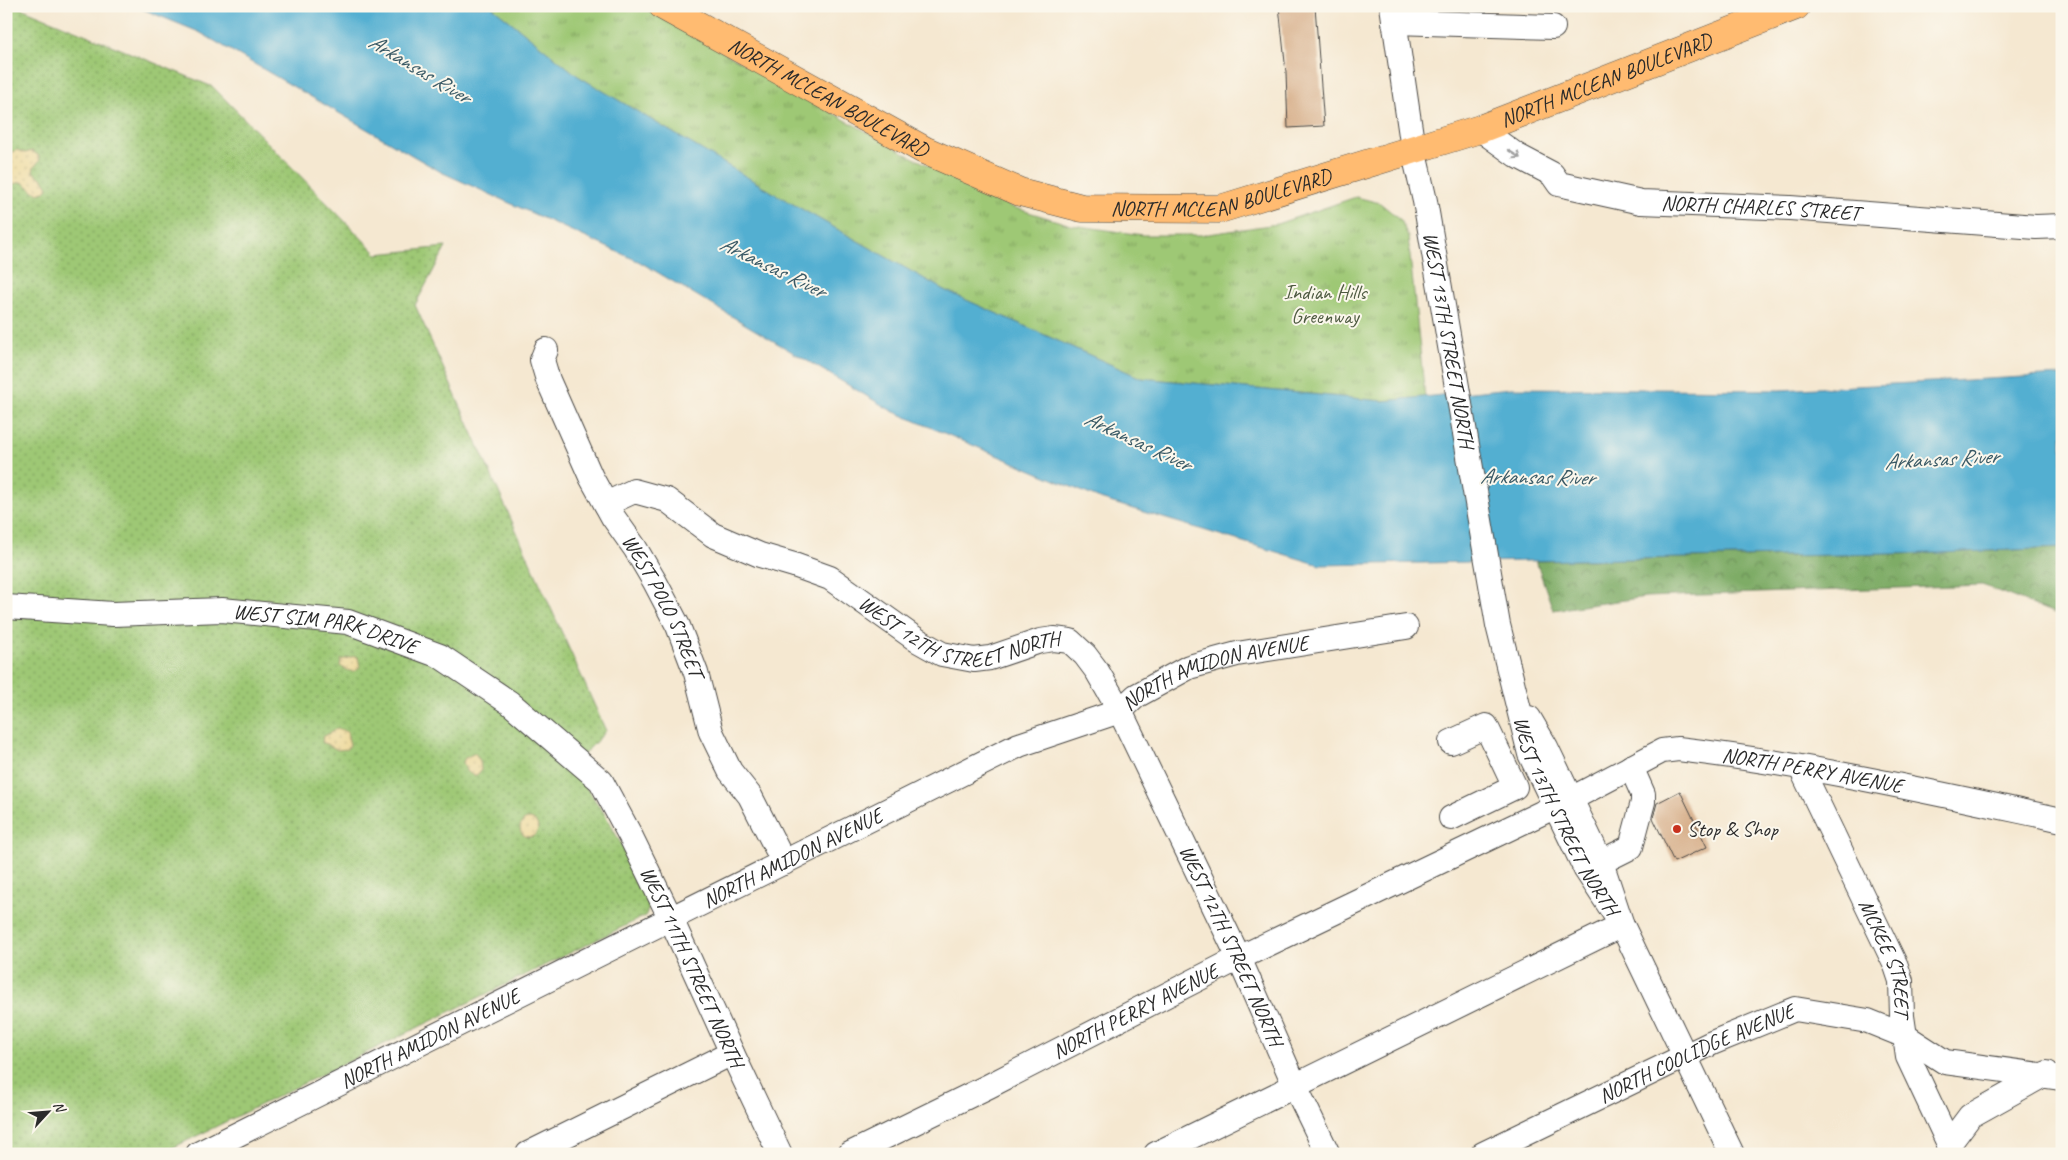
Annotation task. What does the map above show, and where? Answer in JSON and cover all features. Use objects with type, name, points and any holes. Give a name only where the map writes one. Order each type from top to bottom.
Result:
[{"type":"main road","name":"NORTH MCLEAN BOULEVARD","points":[[663,6],[924,150],[1020,192],[1082,208],[1220,209],[1480,129],[1796,6]]},
{"type":"street","name":"WEST 13TH STREET NORTH","points":[[1393,14],[1413,149],[1425,201],[1498,625],[1530,754],[1601,862],[1622,925]]},
{"type":"street","points":[[1393,14],[1553,27]]},
{"type":"street","name":"NORTH CHARLES STREET","points":[[1480,129],[1516,155],[1552,174],[1559,184],[1641,202],[1790,208],[2036,227],[2062,226]]},
{"type":"street","name":"WEST POLO STREET","points":[[546,350],[542,360],[548,380],[591,477],[655,582],[678,626],[696,673],[711,732],[730,771],[750,796],[784,863]]},
{"type":"street","name":"WEST 12TH STREET NORTH","points":[[606,504],[634,492],[667,500],[714,535],[760,555],[794,564],[830,578],[917,640],[942,654],[974,660],[990,658],[1040,641],[1054,639],[1070,641],[1085,655],[1097,671],[1120,711],[1239,958],[1295,1086],[1328,1154]]},
{"type":"street","name":"WEST SIM PARK DRIVE","points":[[6,607],[113,614],[222,610],[348,622],[440,656],[514,707],[601,781]]},
{"type":"street","name":"NORTH AMIDON AVENUE","points":[[198,1154],[228,1147],[671,919],[1020,745],[1120,711],[1136,696],[1189,667],[1237,654],[1406,628]]},
{"type":"street","points":[[1451,742],[1486,726],[1515,787],[1451,818]]},
{"type":"street","name":"NORTH PERRY AVENUE","points":[[850,1154],[989,1086],[1239,958],[1563,803],[1662,751],[1678,749],[1801,768],[2062,820]]},
{"type":"street","points":[[1601,862],[1631,847],[1643,802],[1643,794],[1630,767]]},
{"type":"street","name":"MCKEE STREET","points":[[1801,768],[1896,966],[1900,981],[1908,1057],[1949,1149]]},
{"type":"street","name":"WEST 11TH STREET NORTH","points":[[601,781],[671,919],[780,1154]]},
{"type":"street","name":"WEST 13TH STREET NORTH","points":[[1563,803],[1586,870],[1622,925],[1732,1154]]},
{"type":"street","points":[[1156,1154],[1622,925]]},
{"type":"street","name":"NORTH COOLIDGE AVENUE","points":[[1483,1154],[1712,1043],[1795,1009],[1868,1020],[1905,1036],[1945,1062],[2056,1073]]},
{"type":"street","points":[[528,1154],[732,1053]]},
{"type":"street","points":[[1949,1149],[1970,1116],[2056,1073]]},
{"type":"green space","points":[[6,6],[16,6],[213,87],[377,254],[446,247],[415,305],[606,731],[572,767],[604,813],[648,892],[650,906],[645,916],[160,1154],[6,1154]]},
{"type":"green space","name":"Indian Hills Greenway","points":[[491,6],[640,6],[912,157],[1012,207],[1071,225],[1143,235],[1202,235],[1277,224],[1356,197],[1380,203],[1401,220],[1408,237],[1425,397],[1383,401],[1141,378],[944,290],[777,195],[578,76]]},
{"type":"green space","points":[[2062,548],[2062,616],[1982,585],[1646,597],[1553,610],[1536,561],[1938,553]]},
{"type":"sand","points":[[17,150],[25,153],[32,151],[38,155],[40,160],[34,167],[33,172],[43,179],[48,187],[45,192],[38,194],[22,182],[6,184],[6,167],[11,152]]},
{"type":"sand","points":[[355,656],[358,657],[360,667],[355,671],[350,671],[340,666],[341,660]]},
{"type":"sand","points":[[336,729],[347,732],[350,745],[347,749],[338,750],[322,742],[323,737]]},
{"type":"sand","points":[[475,753],[480,761],[481,770],[474,776],[466,771],[463,762],[465,758]]},
{"type":"sand","points":[[525,819],[533,819],[538,824],[536,835],[525,837],[520,832],[520,824]]},
{"type":"water","name":"Arkansas River","points":[[135,6],[491,6],[578,76],[777,195],[944,290],[1141,378],[1383,401],[1511,388],[1780,390],[2062,375],[2062,548],[1938,553],[1320,565],[1100,499],[892,411],[640,262],[441,172],[199,32]]},
{"type":"building","points":[[1279,6],[1315,6],[1324,126],[1288,128],[1286,72]]},
{"type":"building","points":[[1680,791],[1707,847],[1674,862],[1653,818],[1657,803]]},
{"type":"place","name":"Stop & Shop","points":[[1677,829]]}]
